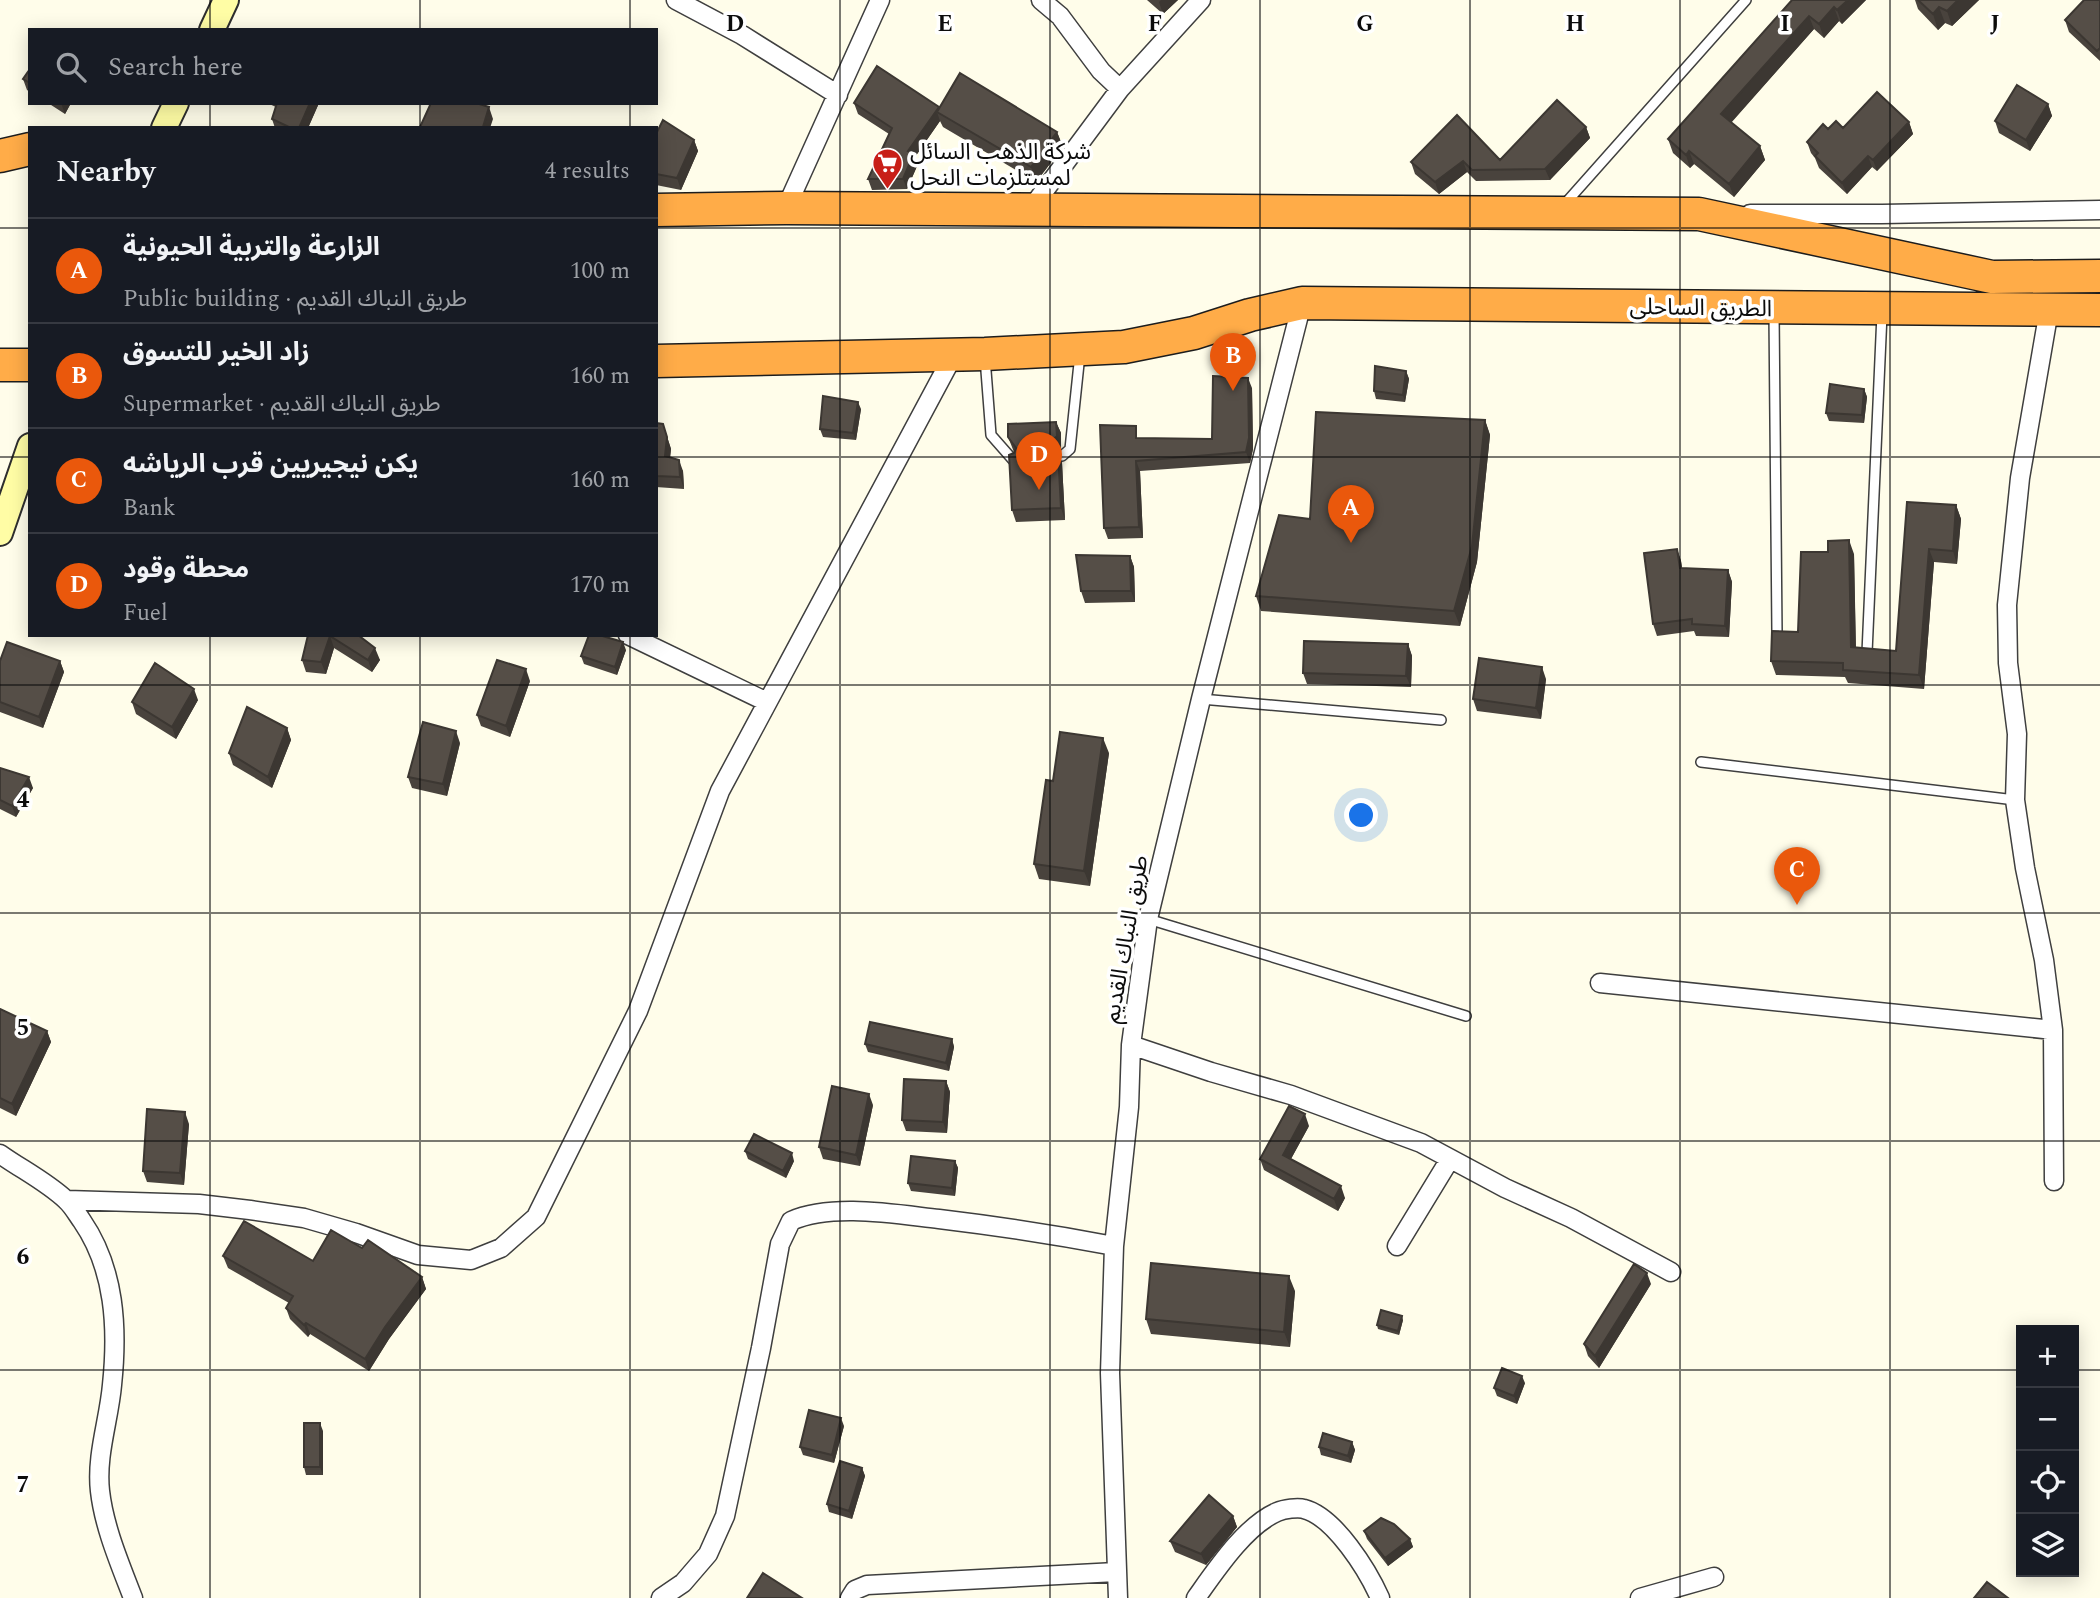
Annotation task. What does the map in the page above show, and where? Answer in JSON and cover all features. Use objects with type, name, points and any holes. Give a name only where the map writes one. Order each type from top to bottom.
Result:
[{"type":"highway","points":[[0,156],[28,149]]},
{"type":"highway","points":[[658,210],[786,208],[1699,214],[1992,277],[2100,276]]},
{"type":"highway","name":"الطريق الساحلى","points":[[658,361],[985,354],[1124,347],[1163,341],[1250,315],[1302,303],[2100,310]]},
{"type":"highway","points":[[0,365],[28,365]]},
{"type":"main road","points":[[213,28],[226,0]]},
{"type":"main road","points":[[165,126],[175,105]]},
{"type":"main road","points":[[0,533],[28,451]]},
{"type":"main road","points":[[0,489],[20,471]]},
{"type":"street","points":[[676,0],[742,35],[838,94]]},
{"type":"street","points":[[786,208],[880,0]]},
{"type":"street","points":[[1041,0],[1060,16],[1101,71],[1120,89]]},
{"type":"street","points":[[1030,210],[1120,89],[1201,0]]},
{"type":"street","points":[[1699,214],[2100,210]]},
{"type":"street","name":"طريق النباك القديم","points":[[1118,1598],[1110,1373],[1114,1246],[1129,1107],[1131,1045],[1148,919],[1302,303]]},
{"type":"street","points":[[2049,310],[2020,478],[2007,605],[2008,663],[2017,734],[2015,800],[2025,868],[2044,960],[2053,1030],[2054,1181]]},
{"type":"street","points":[[67,1200],[199,1204],[304,1218],[418,1255],[471,1260],[501,1248],[536,1217],[638,1011],[720,790],[954,354]]},
{"type":"street","points":[[632,637],[767,702]]},
{"type":"street","points":[[1600,983],[2053,1030]]},
{"type":"street","points":[[1131,1045],[1291,1095],[1421,1143],[1505,1188],[1571,1218],[1671,1272]]},
{"type":"street","points":[[0,1154],[67,1200],[93,1238],[106,1268],[112,1299],[114,1352],[112,1387],[101,1456],[100,1493],[109,1532],[133,1598]]},
{"type":"street","points":[[1397,1246],[1450,1159]]},
{"type":"street","points":[[662,1598],[683,1583],[708,1554],[725,1516],[780,1244],[791,1221],[806,1214],[821,1212],[882,1213],[1053,1234],[1114,1246]]},
{"type":"street","points":[[1196,1598],[1216,1570],[1260,1522],[1279,1511],[1303,1508],[1324,1520],[1347,1543],[1370,1576],[1381,1598]]},
{"type":"street","points":[[850,1598],[855,1590],[867,1585],[1116,1572]]},
{"type":"street","points":[[1640,1598],[1714,1577]]},
{"type":"lane","points":[[1557,214],[1746,0]]},
{"type":"lane","points":[[1774,308],[1777,633]]},
{"type":"lane","points":[[1867,653],[1882,309]]},
{"type":"lane","points":[[1062,456],[1070,449],[1081,349]]},
{"type":"lane","points":[[985,354],[991,435],[1013,460]]},
{"type":"lane","points":[[1201,699],[1441,720]]},
{"type":"lane","points":[[1701,762],[2015,800]]},
{"type":"lane","points":[[1148,919],[1466,1016]]},
{"type":"building","points":[[1792,0],[1848,0],[1837,10],[1834,7],[1819,24],[1809,16],[1721,114],[1760,146],[1729,184],[1689,151],[1686,155],[1668,139]]},
{"type":"building","points":[[1918,0],[1958,0],[1947,11],[1939,7],[1933,14]]},
{"type":"building","points":[[2084,0],[2100,0],[2100,48],[2097,51],[2065,20]]},
{"type":"building","points":[[877,66],[939,107],[908,151],[914,153],[903,179],[868,179],[892,128],[854,103]]},
{"type":"building","points":[[960,73],[1057,132],[1031,167],[937,112]]},
{"type":"building","points":[[2017,85],[2048,104],[2026,140],[1995,121]]},
{"type":"building","points":[[1877,92],[1909,122],[1873,160],[1868,156],[1842,183],[1815,156],[1818,153],[1807,142],[1823,124],[1828,129],[1836,121],[1843,128]]},
{"type":"building","points":[[1557,100],[1586,127],[1545,169],[1472,170],[1463,161],[1435,182],[1411,162],[1457,115],[1500,160]]},
{"type":"building","points":[[276,105],[309,105],[300,126],[287,126],[272,119]]},
{"type":"building","points":[[430,105],[489,107],[483,126],[420,126]]},
{"type":"building","points":[[663,120],[694,140],[677,178],[658,174],[658,130]]},
{"type":"building","points":[[1375,366],[1406,371],[1403,395],[1374,391]]},
{"type":"building","points":[[1213,376],[1248,378],[1249,438],[1246,452],[1136,461],[1139,527],[1104,528],[1100,425],[1136,426],[1136,438],[1212,439]]},
{"type":"building","points":[[1830,384],[1864,389],[1862,415],[1826,413]]},
{"type":"building","points":[[823,396],[858,402],[853,433],[820,429]]},
{"type":"building","points":[[1316,412],[1485,420],[1472,546],[1454,611],[1256,596],[1279,515],[1310,519]]},
{"type":"building","points":[[1056,422],[1057,436],[1051,445],[1053,450],[1058,451],[1061,508],[1012,510],[1009,455],[1014,453],[1016,448],[1008,437],[1008,424]]},
{"type":"building","points":[[658,423],[663,424],[667,437],[665,456],[679,460],[680,477],[658,476]]},
{"type":"building","points":[[1907,502],[1956,505],[1953,551],[1929,549],[1919,675],[1843,670],[1843,663],[1771,661],[1772,631],[1798,632],[1801,552],[1828,552],[1828,541],[1849,540],[1851,647],[1896,651]]},
{"type":"building","points":[[1677,549],[1680,568],[1728,570],[1725,626],[1692,624],[1692,619],[1653,624],[1644,553]]},
{"type":"building","points":[[1076,555],[1130,556],[1131,591],[1081,591]]},
{"type":"building","points":[[308,637],[330,637],[321,662],[302,660]]},
{"type":"building","points":[[332,637],[361,637],[375,648],[368,660]]},
{"type":"building","points":[[588,637],[606,637],[623,642],[615,667],[581,656]]},
{"type":"building","points":[[1304,641],[1408,644],[1406,676],[1303,673]]},
{"type":"building","points":[[7,642],[60,661],[39,717],[0,702],[0,661]]},
{"type":"building","points":[[1479,658],[1542,667],[1536,708],[1473,699]]},
{"type":"building","points":[[497,660],[526,669],[506,726],[477,715]]},
{"type":"building","points":[[155,663],[194,689],[172,727],[132,702]]},
{"type":"building","points":[[247,707],[287,728],[268,777],[229,753]]},
{"type":"building","points":[[423,722],[456,731],[443,784],[408,777]]},
{"type":"building","points":[[1060,732],[1103,738],[1084,871],[1034,864],[1046,780],[1053,781]]},
{"type":"building","points":[[0,768],[29,777],[12,806],[0,800]]},
{"type":"building","points":[[0,1009],[47,1031],[12,1104],[0,1098]]},
{"type":"building","points":[[870,1022],[952,1039],[946,1063],[865,1044]]},
{"type":"building","points":[[904,1079],[946,1081],[943,1122],[902,1120]]},
{"type":"building","points":[[832,1086],[869,1094],[856,1155],[819,1147]]},
{"type":"building","points":[[1289,1106],[1305,1114],[1283,1155],[1341,1186],[1334,1199],[1260,1159]]},
{"type":"building","points":[[147,1109],[185,1112],[180,1173],[143,1171]]},
{"type":"building","points":[[754,1134],[792,1153],[783,1171],[745,1151]]},
{"type":"building","points":[[911,1156],[955,1161],[952,1188],[908,1183]]},
{"type":"building","points":[[244,1221],[313,1261],[331,1230],[362,1248],[368,1240],[422,1277],[365,1359],[306,1323],[304,1325],[286,1308],[293,1296],[223,1256]]},
{"type":"building","points":[[1151,1263],[1289,1276],[1284,1332],[1146,1319]]},
{"type":"building","points":[[1634,1264],[1647,1273],[1595,1356],[1584,1344]]},
{"type":"building","points":[[1381,1310],[1402,1316],[1398,1331],[1377,1325]]},
{"type":"building","points":[[1502,1368],[1522,1376],[1514,1396],[1494,1388]]},
{"type":"building","points":[[809,1410],[841,1418],[832,1455],[800,1447]]},
{"type":"building","points":[[304,1423],[320,1423],[320,1467],[304,1467]]},
{"type":"building","points":[[1323,1433],[1352,1442],[1348,1456],[1319,1447]]},
{"type":"building","points":[[840,1461],[862,1468],[849,1511],[827,1504]]},
{"type":"building","points":[[1209,1495],[1233,1516],[1201,1554],[1170,1541]]},
{"type":"building","points":[[1381,1518],[1394,1524],[1410,1539],[1385,1558],[1364,1531]]},
{"type":"building","points":[[763,1573],[802,1598],[747,1598]]},
{"type":"building","points":[[1987,1582],[2008,1598],[1974,1598]]},
{"type":"place","name":"شركة الذهب السائل لمستلزمات النحل","points":[[887,191]]},
{"type":"place","name":"زاد الخير للتسوق","points":[[1233,391]]},
{"type":"place","name":"محطة وقود","points":[[1039,490]]},
{"type":"place","name":"الزارعة والتربية الحيونية","points":[[1351,543]]},
{"type":"place","name":"يكن نيجيريين قرب الرياشه","points":[[1797,905]]}]
